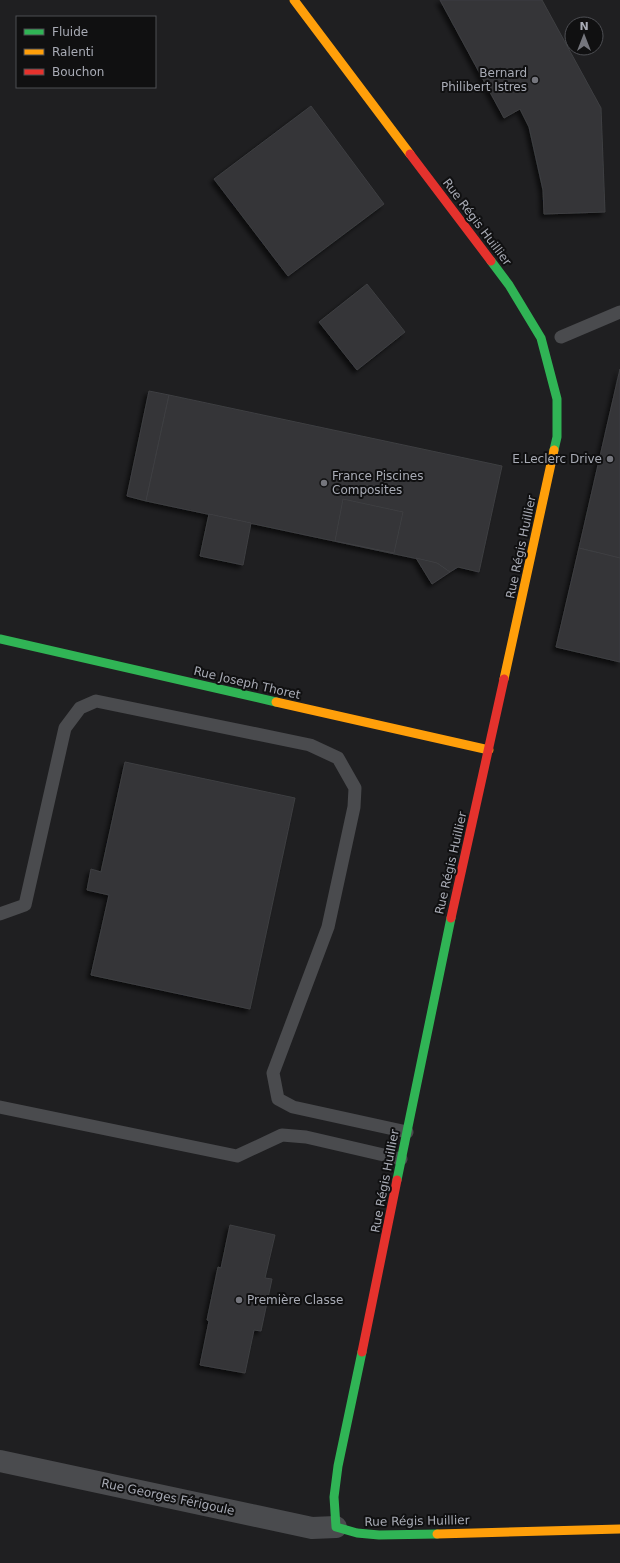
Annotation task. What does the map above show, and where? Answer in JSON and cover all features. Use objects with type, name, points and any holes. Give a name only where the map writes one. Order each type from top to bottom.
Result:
[{"type":"street","name":"Rue Régis Huillier","points":[[294,0],[509,285],[541,338],[557,399],[557,437],[448,933],[342,1443],[334,1495],[336,1527],[357,1533],[379,1535],[620,1528]]},
{"type":"street","name":"Rue Joseph Thoret","points":[[0,640],[488,750]]},
{"type":"street","name":"Rue Georges Férigoule","points":[[0,1461],[312,1528],[336,1527]]},
{"type":"lane","points":[[561,337],[620,312]]},
{"type":"lane","points":[[0,914],[26,905],[65,728],[80,708],[96,701],[310,745],[338,758],[355,788],[354,807],[328,927],[273,1073],[278,1099],[293,1107],[407,1132]]},
{"type":"lane","points":[[0,1107],[237,1156],[282,1135],[306,1137],[401,1158]]},
{"type":"shaded area","points":[[0,0],[620,0],[620,1563],[0,1563]]},
{"type":"building","points":[[440,0],[542,0],[564,40],[564,56],[573,56],[601,108],[605,212],[544,214],[543,190],[529,127],[520,109],[504,118]]},
{"type":"building","points":[[311,106],[384,204],[288,276],[214,179]]},
{"type":"building","points":[[367,284],[405,332],[357,370],[319,322]]},
{"type":"building","name":"E.Leclerc Drive","points":[[620,369],[620,558],[579,548]]},
{"type":"building","points":[[149,391],[169,395],[146,501],[127,496]]},
{"type":"building","name":"France Piscines Composites","points":[[169,395],[502,466],[479,572],[458,567],[450,572],[437,563],[146,501]]},
{"type":"building","points":[[343,499],[403,512],[394,553],[335,541]]},
{"type":"building","points":[[209,514],[251,523],[243,565],[200,556]]},
{"type":"building","points":[[579,548],[620,558],[620,662],[556,647]]},
{"type":"building","points":[[416,558],[437,563],[450,572],[432,584]]},
{"type":"building","points":[[125,762],[295,798],[250,1009],[91,975],[109,895],[87,890],[91,869],[101,872]]},
{"type":"building","name":"Première Classe","points":[[230,1225],[275,1235],[265,1278],[272,1279],[261,1331],[254,1330],[245,1373],[200,1365],[209,1321],[207,1320],[218,1267],[221,1268]]},
{"type":"traffic: fast","points":[[491,261],[509,285],[541,338],[557,399],[557,437],[554,450]]},
{"type":"traffic: fast","points":[[0,639],[276,702]]},
{"type":"traffic: fast","points":[[397,1180],[451,918]]},
{"type":"traffic: fast","points":[[362,1352],[338,1466],[334,1497],[336,1527],[357,1533],[379,1535],[437,1534]]},
{"type":"traffic: slow","points":[[294,0],[410,154]]},
{"type":"traffic: slow","points":[[504,679],[554,450]]},
{"type":"traffic: slow","points":[[276,702],[489,750]]},
{"type":"traffic: slow","points":[[437,1534],[620,1529]]},
{"type":"traffic: jam","points":[[410,154],[491,261]]},
{"type":"traffic: jam","points":[[451,918],[504,679]]},
{"type":"traffic: jam","points":[[362,1352],[397,1180]]},
{"type":"place","name":"Bernard Philibert Istres","points":[[535,80]]},
{"type":"place","name":"E.Leclerc Drive","points":[[610,459]]},
{"type":"place","name":"France Piscines Composites","points":[[324,483]]},
{"type":"place","name":"Première Classe","points":[[239,1300]]}]
